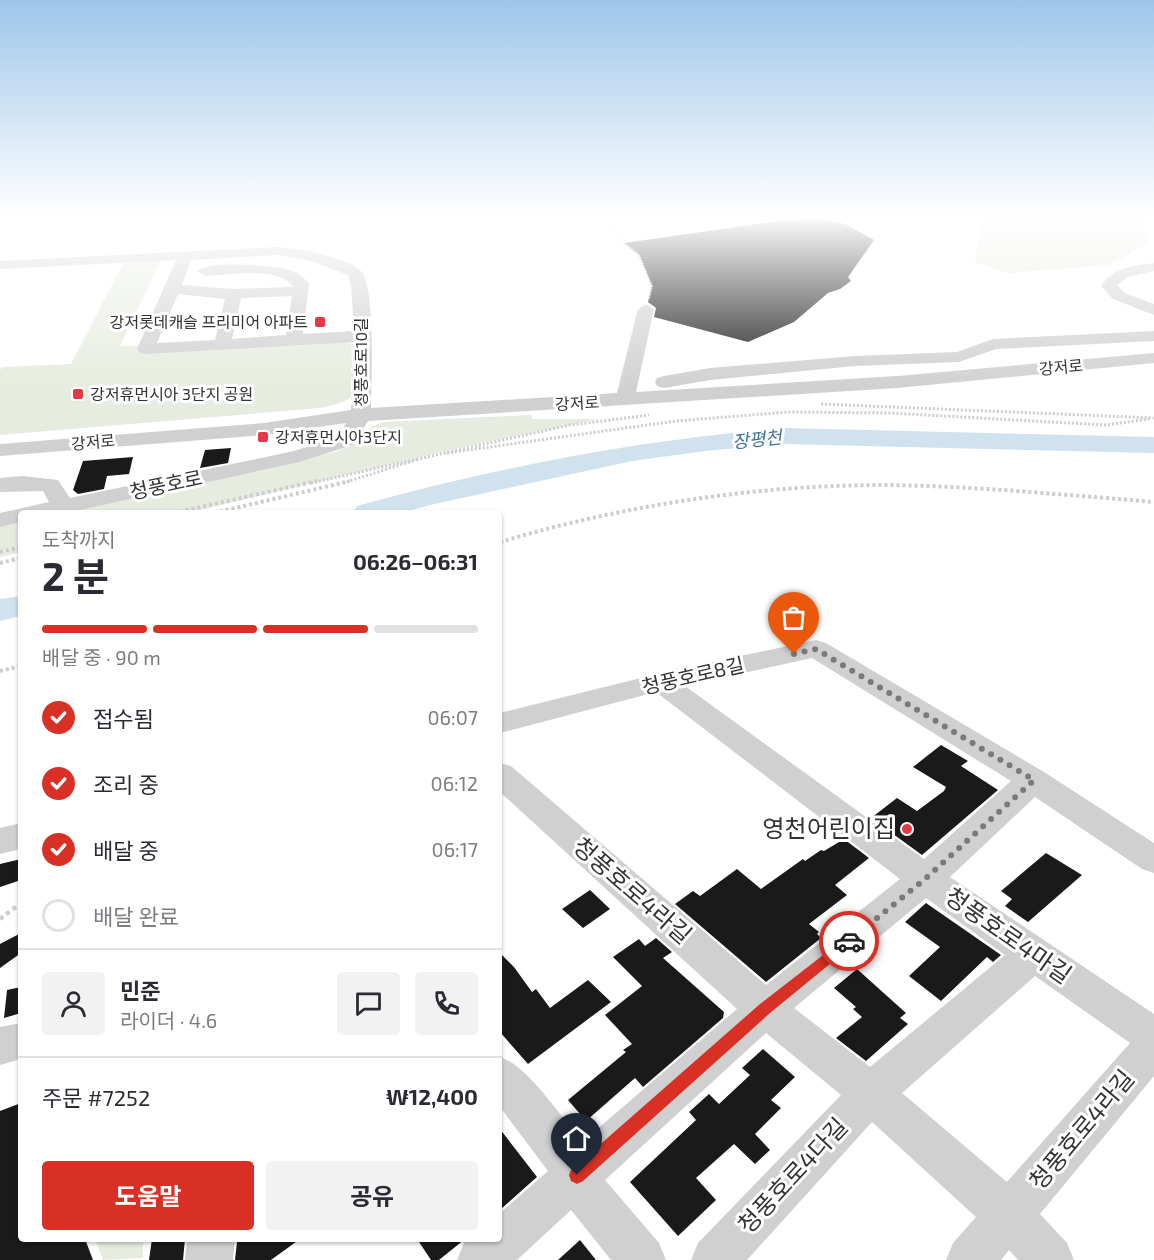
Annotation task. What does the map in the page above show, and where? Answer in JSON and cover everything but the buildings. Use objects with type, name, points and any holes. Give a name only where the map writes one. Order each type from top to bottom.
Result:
[{"type":"street","points":[[180,273],[146,349],[363,336]]},
{"type":"street","points":[[286,273],[298,278],[301,284],[294,340]]},
{"type":"street","name":"청풍호로10길","points":[[355,273],[359,286],[363,336],[362,415]]},
{"type":"street","points":[[1131,273],[1118,276],[1108,286],[1119,296],[1154,310]]},
{"type":"street","points":[[170,293],[234,294],[300,291]]},
{"type":"street","points":[[222,345],[234,294]]},
{"type":"street","points":[[646,309],[626,394],[710,374],[855,361],[959,357],[993,344],[1154,336]]},
{"type":"street","points":[[959,357],[979,374]]},
{"type":"street","name":"강저로","points":[[0,450],[264,429],[362,415],[626,394],[897,382],[1154,358]]},
{"type":"street","name":"청풍호로","points":[[47,510],[299,456],[346,441],[362,415]]},
{"type":"street","points":[[264,429],[291,429],[310,434],[312,443],[299,456]]},
{"type":"street","points":[[0,485],[29,483],[50,485],[57,493],[62,507]]},
{"type":"street","points":[[0,520],[18,516]]},
{"type":"street","name":"청풍호로8길","points":[[502,722],[661,682],[816,649],[1034,780],[1154,860]]},
{"type":"street","name":"청풍호로4마길","points":[[661,682],[925,879],[1154,1037]]},
{"type":"street","name":"청풍호로4라길","points":[[502,776],[765,1009],[871,1093],[1009,1215],[1050,1260]]},
{"type":"street","points":[[502,1241],[765,1009],[925,879],[1034,780]]},
{"type":"street","points":[[0,841],[18,837]]},
{"type":"street","points":[[871,1093],[1033,954]]},
{"type":"street","points":[[0,1046],[18,1042]]},
{"type":"street","name":"청풍호로4라길","points":[[1009,1215],[1154,1045]]},
{"type":"street","points":[[502,1078],[543,1127],[577,1175],[589,1197],[642,1260]]},
{"type":"street","name":"청풍호로4다길","points":[[715,1260],[871,1093]]},
{"type":"street","points":[[970,1260],[1009,1215]]},
{"type":"street","points":[[209,1260],[211,1242]]},
{"type":"street","points":[[481,1260],[501,1242]]},
{"type":"path","points":[[646,273],[652,286],[646,309]]},
{"type":"path","points":[[816,404],[1153,418]]},
{"type":"path","points":[[227,510],[363,478],[432,454],[518,445],[546,438],[676,421],[788,412],[890,413],[1106,425],[1140,422],[1153,418]]},
{"type":"path","points":[[187,510],[570,425],[654,415]]},
{"type":"path","points":[[502,541],[603,514],[693,499],[785,489],[935,486],[1154,502]]},
{"type":"path","points":[[0,552],[18,548]]},
{"type":"path","points":[[0,563],[18,559]]},
{"type":"path","points":[[0,671],[18,667]]},
{"type":"path","points":[[0,919],[18,905]]},
{"type":"shaded area","points":[[118,273],[155,273],[120,346],[351,337],[354,394],[342,402],[320,408],[0,435],[0,370],[2,367],[71,364]]},
{"type":"shaded area","points":[[531,415],[532,419],[599,419],[464,447],[200,510],[70,510],[335,452],[356,444],[370,428],[382,422]]},
{"type":"shaded area","points":[[18,521],[18,553],[0,557],[0,525]]},
{"type":"shaded area","points":[[96,1242],[143,1242],[143,1258],[103,1260]]},
{"type":"waterway","name":"장평천","points":[[378,510],[424,497],[632,453],[705,443],[785,436],[1154,445]]},
{"type":"waterway","name":"장평천","points":[[0,610],[18,607]]},
{"type":"way so far","points":[[794,654],[816,649],[1034,780],[925,879],[849,941]]},
{"type":"place","name":"강저롯데캐슬 프리미어 아파트","points":[[320,322]]},
{"type":"place","name":"강저휴먼시아 3단지 공원","points":[[78,394]]},
{"type":"place","name":"강저휴먼시아3단지","points":[[263,437]]},
{"type":"place","name":"영천어린이집","points":[[907,829]]},
{"type":"route","points":[[577,1175],[765,1009],[849,941]]}]
